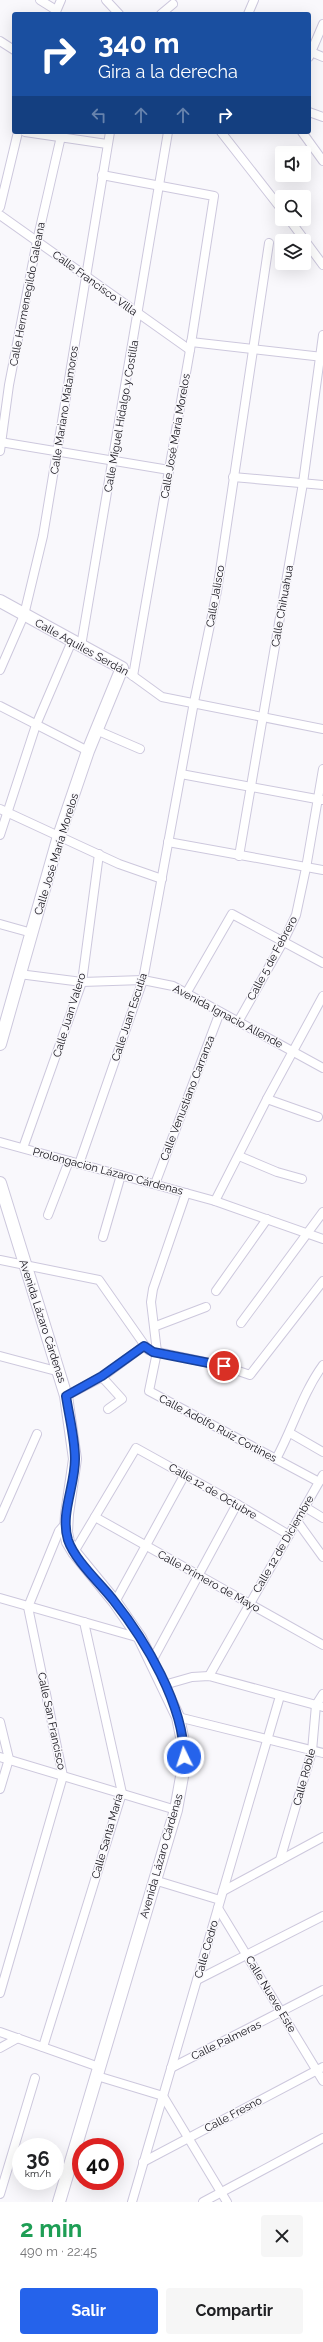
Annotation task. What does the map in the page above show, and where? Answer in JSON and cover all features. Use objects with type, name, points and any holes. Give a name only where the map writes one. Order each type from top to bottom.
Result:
[{"type":"street","points":[[40,0],[55,12],[61,0]]},
{"type":"street","points":[[106,0],[117,12]]},
{"type":"street","points":[[249,12],[254,0]]},
{"type":"street","points":[[163,12],[173,4]]},
{"type":"street","points":[[311,53],[323,24]]},
{"type":"street","points":[[0,41],[12,49]]},
{"type":"street","points":[[311,55],[323,57]]},
{"type":"street","points":[[311,113],[323,117]]},
{"type":"street","points":[[0,207],[18,134]]},
{"type":"street","points":[[50,134],[107,144]]},
{"type":"street","name":"Calle Mariano Matamoros","points":[[0,670],[24,615],[43,536],[110,134]]},
{"type":"street","name":"Calle Miguel Hidalgo y Costilla","points":[[0,835],[3,810],[36,725],[76,643],[113,461],[168,134]]},
{"type":"street","points":[[223,134],[275,201]]},
{"type":"street","points":[[303,134],[323,161]]},
{"type":"street","name":"Calle Hermenegildo Galeana","points":[[0,451],[9,385],[37,241],[62,135]]},
{"type":"street","points":[[102,175],[158,186]]},
{"type":"street","name":"Calle José María Morelos","points":[[133,676],[190,346],[214,196],[158,186]]},
{"type":"street","name":"Calle Francisco Villa","points":[[0,215],[138,315],[190,346]]},
{"type":"street","points":[[294,226],[323,265]]},
{"type":"street","name":"Calle Jalisco","points":[[168,842],[194,702],[217,591],[269,243]]},
{"type":"street","name":"Calle Chihuahua","points":[[239,856],[303,483],[323,335]]},
{"type":"street","points":[[190,346],[253,348],[321,356]]},
{"type":"street","points":[[0,384],[9,385]]},
{"type":"street","points":[[1,442],[169,470]]},
{"type":"street","points":[[233,477],[323,485]]},
{"type":"street","name":"Calle Aquiles Serdán","points":[[0,601],[122,668],[162,697],[194,702]]},
{"type":"street","name":"Calle José María Morelos","points":[[0,1044],[2,1030],[32,933],[59,836],[88,751],[122,668]]},
{"type":"street","points":[[194,702],[263,718],[323,729]]},
{"type":"street","points":[[0,706],[88,751]]},
{"type":"street","points":[[96,730],[140,749]]},
{"type":"street","name":"Calle 5 de Febrero","points":[[238,1022],[283,942],[296,915],[320,800],[323,769]]},
{"type":"street","points":[[181,774],[320,800]]},
{"type":"street","points":[[3,810],[119,864],[162,879]]},
{"type":"street","points":[[168,842],[323,870]]},
{"type":"street","name":"Calle Juan Escutia","points":[[79,1164],[142,980],[168,842]]},
{"type":"street","name":"Calle Juan Valero","points":[[23,1148],[82,982],[99,854]]},
{"type":"street","points":[[187,992],[232,914],[323,963]]},
{"type":"street","points":[[0,924],[32,933]]},
{"type":"street","name":"Avenida Ignacio Allende","points":[[19,974],[82,982],[156,981],[187,992],[220,1012],[323,1068]]},
{"type":"street","points":[[215,1201],[267,1098],[323,996]]},
{"type":"street","name":"Calle Venustiano Carranza","points":[[155,1184],[220,1012]]},
{"type":"street","points":[[267,1098],[318,1116]]},
{"type":"street","name":"Prolongación Lázaro Cárdenas","points":[[0,1142],[215,1201],[323,1239]]},
{"type":"street","points":[[239,1156],[277,1172],[302,1179]]},
{"type":"street","points":[[48,1215],[69,1161]]},
{"type":"street","points":[[102,1237],[122,1175]]},
{"type":"street","name":"Avenida Lázaro Cárdenas","points":[[0,1183],[4,1212],[25,1266],[60,1372],[66,1396],[75,1459],[66,1523],[68,1542],[74,1552],[115,1602],[140,1638],[164,1685],[178,1717],[184,1742],[184,1771],[176,1810],[59,2202]]},
{"type":"street","name":"Calle Adolfo Ruiz Cortines","points":[[186,1193],[153,1289],[151,1302],[156,1326],[157,1352],[149,1391],[276,1459],[321,1479]]},
{"type":"street","points":[[240,1324],[323,1212]]},
{"type":"street","points":[[216,1291],[267,1219]]},
{"type":"street","points":[[0,1260],[99,1280],[148,1350],[224,1366],[250,1374],[323,1281]]},
{"type":"street","points":[[156,1326],[206,1308]]},
{"type":"street","points":[[66,1396],[102,1376],[144,1346]]},
{"type":"street","points":[[0,1356],[60,1372]]},
{"type":"street","points":[[276,1459],[290,1433],[301,1402],[323,1365]]},
{"type":"street","points":[[102,1376],[122,1400],[108,1409]]},
{"type":"street","points":[[290,1433],[323,1452]]},
{"type":"street","points":[[0,1518],[37,1434]]},
{"type":"street","name":"Calle 12 de Octubre","points":[[95,1517],[136,1448],[185,1474],[289,1535]]},
{"type":"street","points":[[115,1602],[185,1474]]},
{"type":"street","name":"Calle 12 de Diciembre","points":[[209,1676],[321,1479]]},
{"type":"street","points":[[152,1661],[237,1504]]},
{"type":"street","points":[[305,1507],[323,1518]]},
{"type":"street","points":[[74,1552],[95,1517]]},
{"type":"street","name":"Calle Primero de Mayo","points":[[95,1517],[323,1645]]},
{"type":"street","points":[[297,1521],[323,1557]]},
{"type":"street","points":[[28,1607],[59,1531],[66,1523]]},
{"type":"street","points":[[0,1598],[140,1638]]},
{"type":"street","name":"Calle San Francisco","points":[[0,1993],[63,1776],[28,1607]]},
{"type":"street","name":"Calle Santa María","points":[[43,2047],[122,1793],[84,1622]]},
{"type":"street","points":[[164,1685],[192,1677],[209,1676],[319,1706]]},
{"type":"street","name":"Calle Roble","points":[[280,1860],[312,1751],[319,1706],[323,1694]]},
{"type":"street","name":"Calle Cedro","points":[[132,2202],[280,1696]]},
{"type":"street","points":[[178,1717],[323,1753]]},
{"type":"street","points":[[0,1722],[9,1759],[0,1789]]},
{"type":"street","points":[[0,1757],[176,1810]]},
{"type":"street","points":[[223,1891],[323,1837]]},
{"type":"street","points":[[154,1880],[219,1904]]},
{"type":"street","name":"Calle Nueve Este","points":[[219,1904],[282,2012],[320,2068],[323,2081]]},
{"type":"street","points":[[197,1980],[323,1916]]},
{"type":"street","name":"Calle Palmeras","points":[[171,2068],[323,1990]]},
{"type":"street","points":[[0,2032],[43,2047],[98,2071],[163,2096],[226,2202]]},
{"type":"street","points":[[0,2048],[18,2038]]},
{"type":"street","name":"Calle Fresno","points":[[143,2162],[320,2068]]},
{"type":"street","points":[[0,2194],[35,2078]]},
{"type":"street","points":[[203,2202],[323,2138]]},
{"type":"route","points":[[184,1757],[184,1742],[178,1717],[164,1685],[140,1638],[115,1602],[74,1552],[68,1542],[66,1532],[67,1514],[75,1459],[66,1396],[102,1376],[144,1346],[153,1352],[224,1366]]}]
